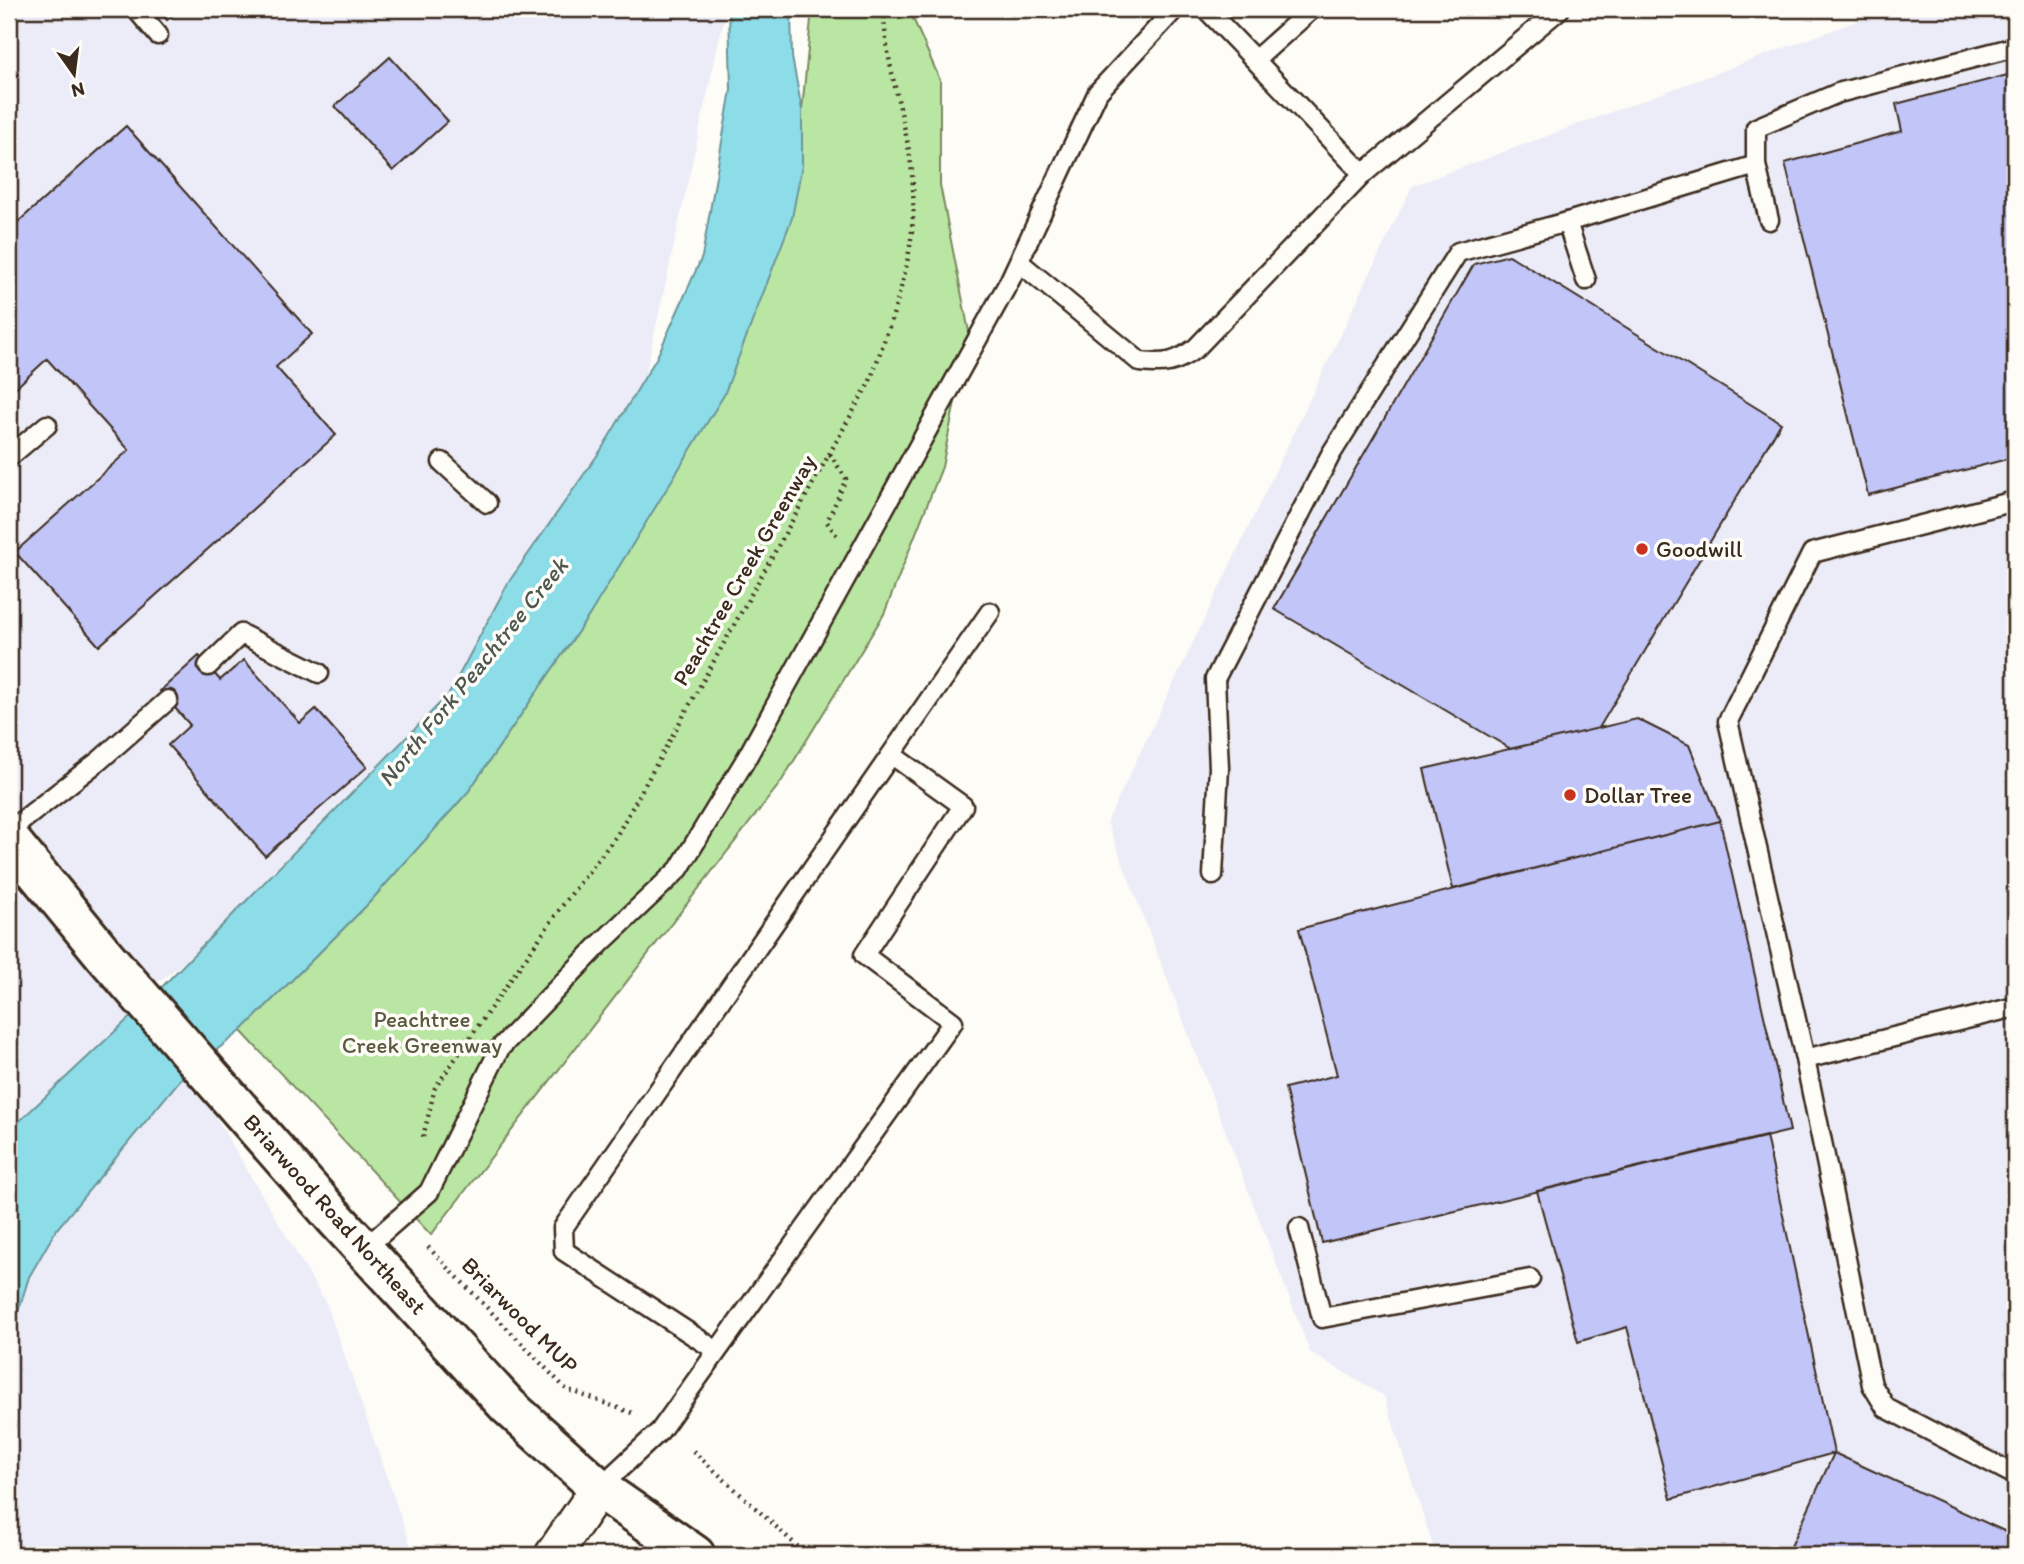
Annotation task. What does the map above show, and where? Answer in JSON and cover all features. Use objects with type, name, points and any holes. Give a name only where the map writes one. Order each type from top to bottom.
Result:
[{"type":"street","name":"Briarwood Road Northeast","points":[[9,839],[106,957],[333,1216],[508,1406],[599,1488],[695,1555]]},
{"type":"street","points":[[553,1555],[599,1488]]},
{"type":"lane","points":[[136,9],[158,35]]},
{"type":"lane","points":[[364,1249],[429,1192],[500,1048],[600,944],[679,869],[753,747],[1019,262],[1098,92],[1175,9]]},
{"type":"lane","points":[[1206,9],[1363,174]]},
{"type":"lane","points":[[1255,60],[1312,9]]},
{"type":"lane","points":[[1019,262],[1140,362],[1171,363],[1196,348],[1363,174],[1560,9]]},
{"type":"lane","points":[[1769,220],[1756,165],[1756,128],[1838,93],[2015,47]]},
{"type":"lane","points":[[1213,874],[1219,768],[1215,679],[1331,454],[1458,252],[1756,165]]},
{"type":"lane","points":[[1567,222],[1586,280]]},
{"type":"lane","points":[[9,457],[47,425]]},
{"type":"lane","points":[[442,462],[487,503]]},
{"type":"lane","points":[[2015,500],[1812,553],[1728,721],[1805,1059],[1871,1385],[1886,1408],[2015,1475]]},
{"type":"lane","points":[[717,1350],[564,1251],[563,1228],[990,612]]},
{"type":"lane","points":[[208,666],[241,634],[319,673]]},
{"type":"lane","points":[[9,831],[100,760],[168,700]]},
{"type":"lane","points":[[599,1488],[660,1431],[953,1022],[864,954],[963,806],[892,755]]},
{"type":"lane","points":[[1805,1059],[2015,1007]]},
{"type":"lane","points":[[1299,1228],[1322,1318],[1530,1279]]},
{"type":"path","name":"Peachtree Creek Greenway","points":[[421,1146],[435,1088],[562,906],[617,835],[870,381],[896,309],[909,256],[914,189],[884,9]]},
{"type":"path","points":[[827,522],[846,479],[830,454]]},
{"type":"path","name":"Briarwood MUP","points":[[428,1247],[566,1389],[632,1413]]},
{"type":"path","points":[[693,1451],[807,1555]]},
{"type":"shaded area","points":[[9,9],[726,9],[584,653],[143,994],[327,1305],[414,1555],[9,1555]]},
{"type":"shaded area","points":[[1889,9],[2015,9],[2015,1555],[1436,1555],[1384,1396],[1310,1352],[1107,822],[1412,186]]},
{"type":"green space","name":"Peachtree Creek Greenway","points":[[812,9],[909,9],[940,80],[940,185],[969,332],[942,467],[884,614],[781,782],[431,1235],[241,1031],[367,905],[468,792],[590,614],[802,165],[802,110]]},
{"type":"water","name":"North Fork Peachtree Creek","points":[[729,9],[791,9],[792,57],[802,110],[802,165],[792,218],[724,395],[590,614],[468,792],[367,905],[241,1031],[184,1075],[56,1230],[29,1277],[9,1341],[9,1131],[157,992],[449,694],[508,583],[601,450],[657,357],[702,257],[731,90]]},
{"type":"building","points":[[158,9],[180,9],[167,20]]},
{"type":"building","points":[[390,57],[448,121],[393,171],[335,106]]},
{"type":"building","points":[[2015,73],[2015,457],[1868,495],[1785,163],[1902,131],[1896,104]]},
{"type":"building","points":[[126,126],[312,334],[276,367],[336,435],[99,646],[15,552],[129,450],[47,359],[9,394],[9,230]]},
{"type":"building","points":[[1509,255],[1781,423],[1599,728],[1511,749],[1274,609],[1474,264]]},
{"type":"building","points":[[199,656],[220,680],[244,660],[300,723],[316,709],[367,767],[265,856],[168,745],[190,725],[160,691]]},
{"type":"building","name":"Dollar Tree","points":[[1637,719],[1689,745],[1720,821],[1453,889],[1424,769]]},
{"type":"building","points":[[1720,821],[1790,1131],[1322,1243],[1285,1088],[1337,1075],[1299,929]]},
{"type":"building","points":[[1766,1136],[1834,1453],[1671,1499],[1627,1327],[1578,1342],[1537,1191]]},
{"type":"building","points":[[1834,1453],[2015,1536],[2015,1555],[1787,1555]]},
{"type":"place","name":"Goodwill","points":[[1642,549]]},
{"type":"place","name":"Dollar Tree","points":[[1570,795]]}]
